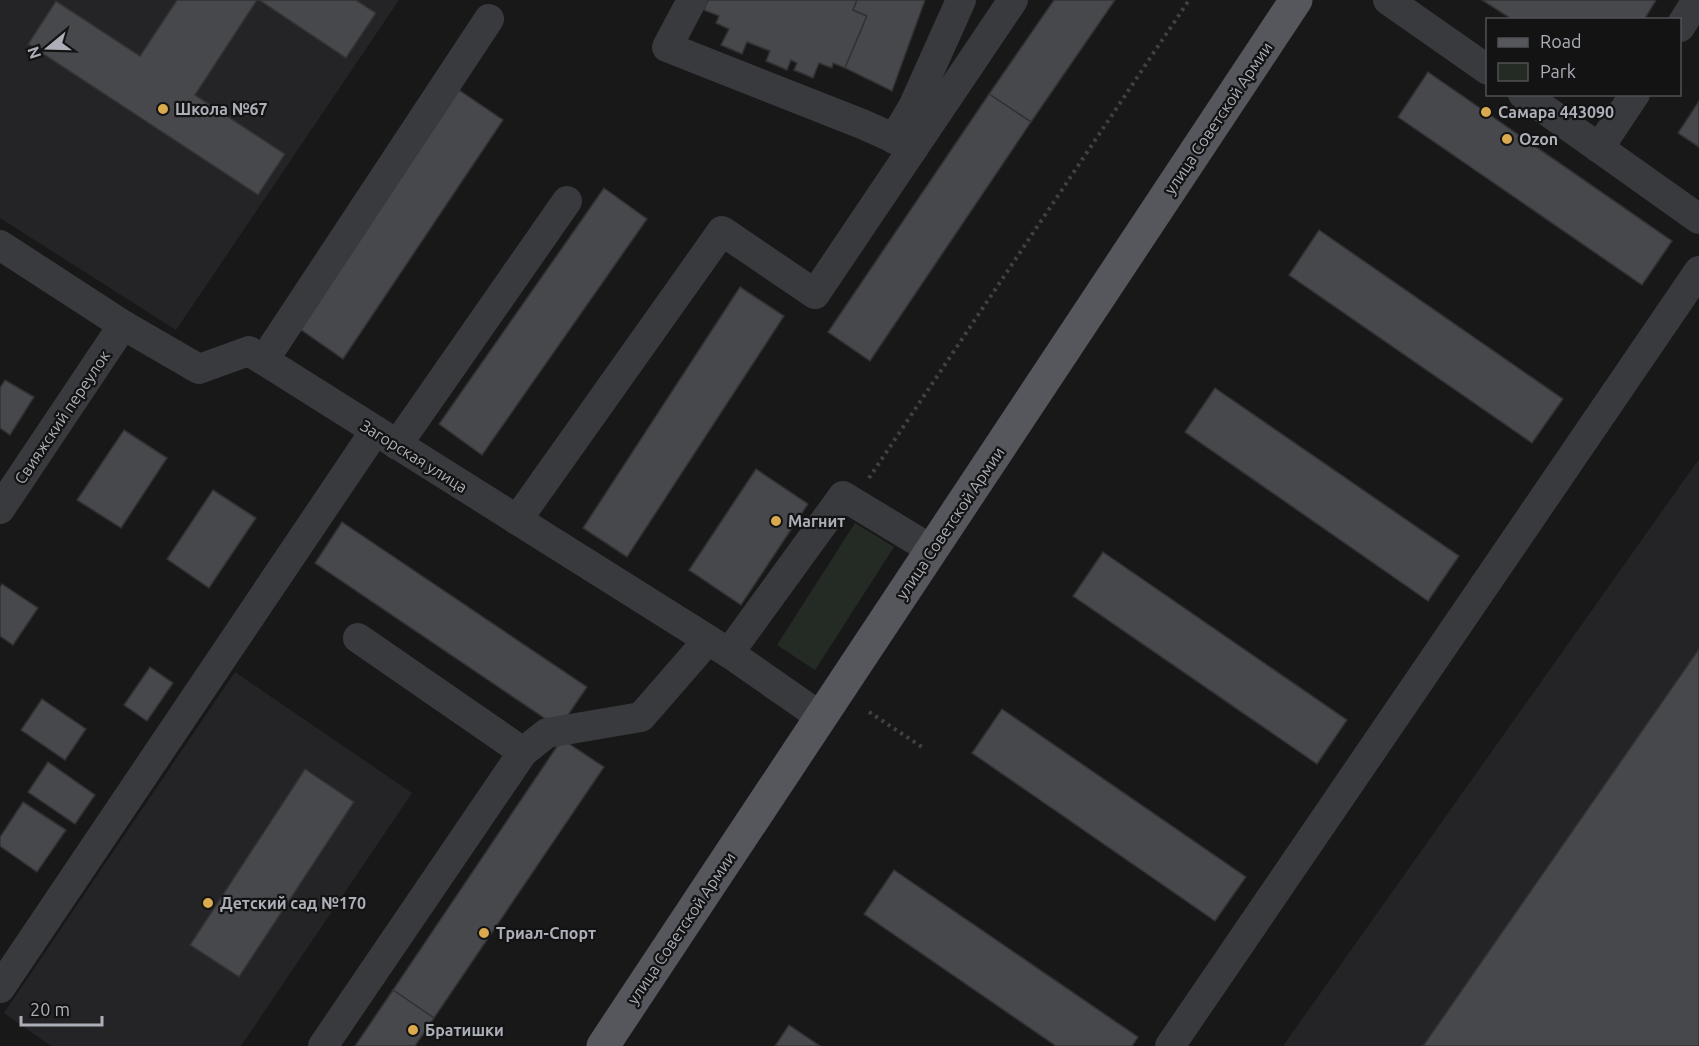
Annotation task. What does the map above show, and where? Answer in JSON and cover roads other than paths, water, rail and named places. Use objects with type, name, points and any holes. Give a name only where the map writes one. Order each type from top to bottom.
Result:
[{"type":"main road","name":"улица Советской Армии","points":[[603,1046],[1296,0]]},
{"type":"street","points":[[692,0],[667,47],[862,124],[904,143]]},
{"type":"street","points":[[904,143],[914,105],[961,0]]},
{"type":"street","points":[[517,520],[722,231],[815,294],[904,143],[1013,0]]},
{"type":"street","points":[[1388,0],[1486,69]]},
{"type":"street","points":[[1681,25],[1697,0]]},
{"type":"street","points":[[264,360],[489,19]]},
{"type":"street","points":[[1526,96],[1699,219]]},
{"type":"street","points":[[1599,148],[1634,96]]},
{"type":"street","points":[[0,988],[386,438],[567,201]]},
{"type":"street","name":"Загорская улица","points":[[0,244],[123,324],[199,369],[249,351],[719,646],[821,717]]},
{"type":"street","points":[[1170,1046],[1699,271]]},
{"type":"street","name":"Свияжский переулок","points":[[0,510],[123,324]]},
{"type":"street","points":[[323,1046],[523,752],[547,733],[641,717],[719,646],[843,495],[932,550]]},
{"type":"street","points":[[358,638],[523,752]]},
{"type":"place","name":"Школа №67","points":[[163,109]]},
{"type":"place","name":"Самара 443090","points":[[1486,112]]},
{"type":"place","name":"Ozon","points":[[1507,139]]},
{"type":"place","name":"Магнит","points":[[776,521]]},
{"type":"place","name":"Детский сад №170","points":[[208,903]]},
{"type":"place","name":"Триал-Спорт","points":[[484,933]]},
{"type":"place","name":"Братишки","points":[[413,1030]]}]
